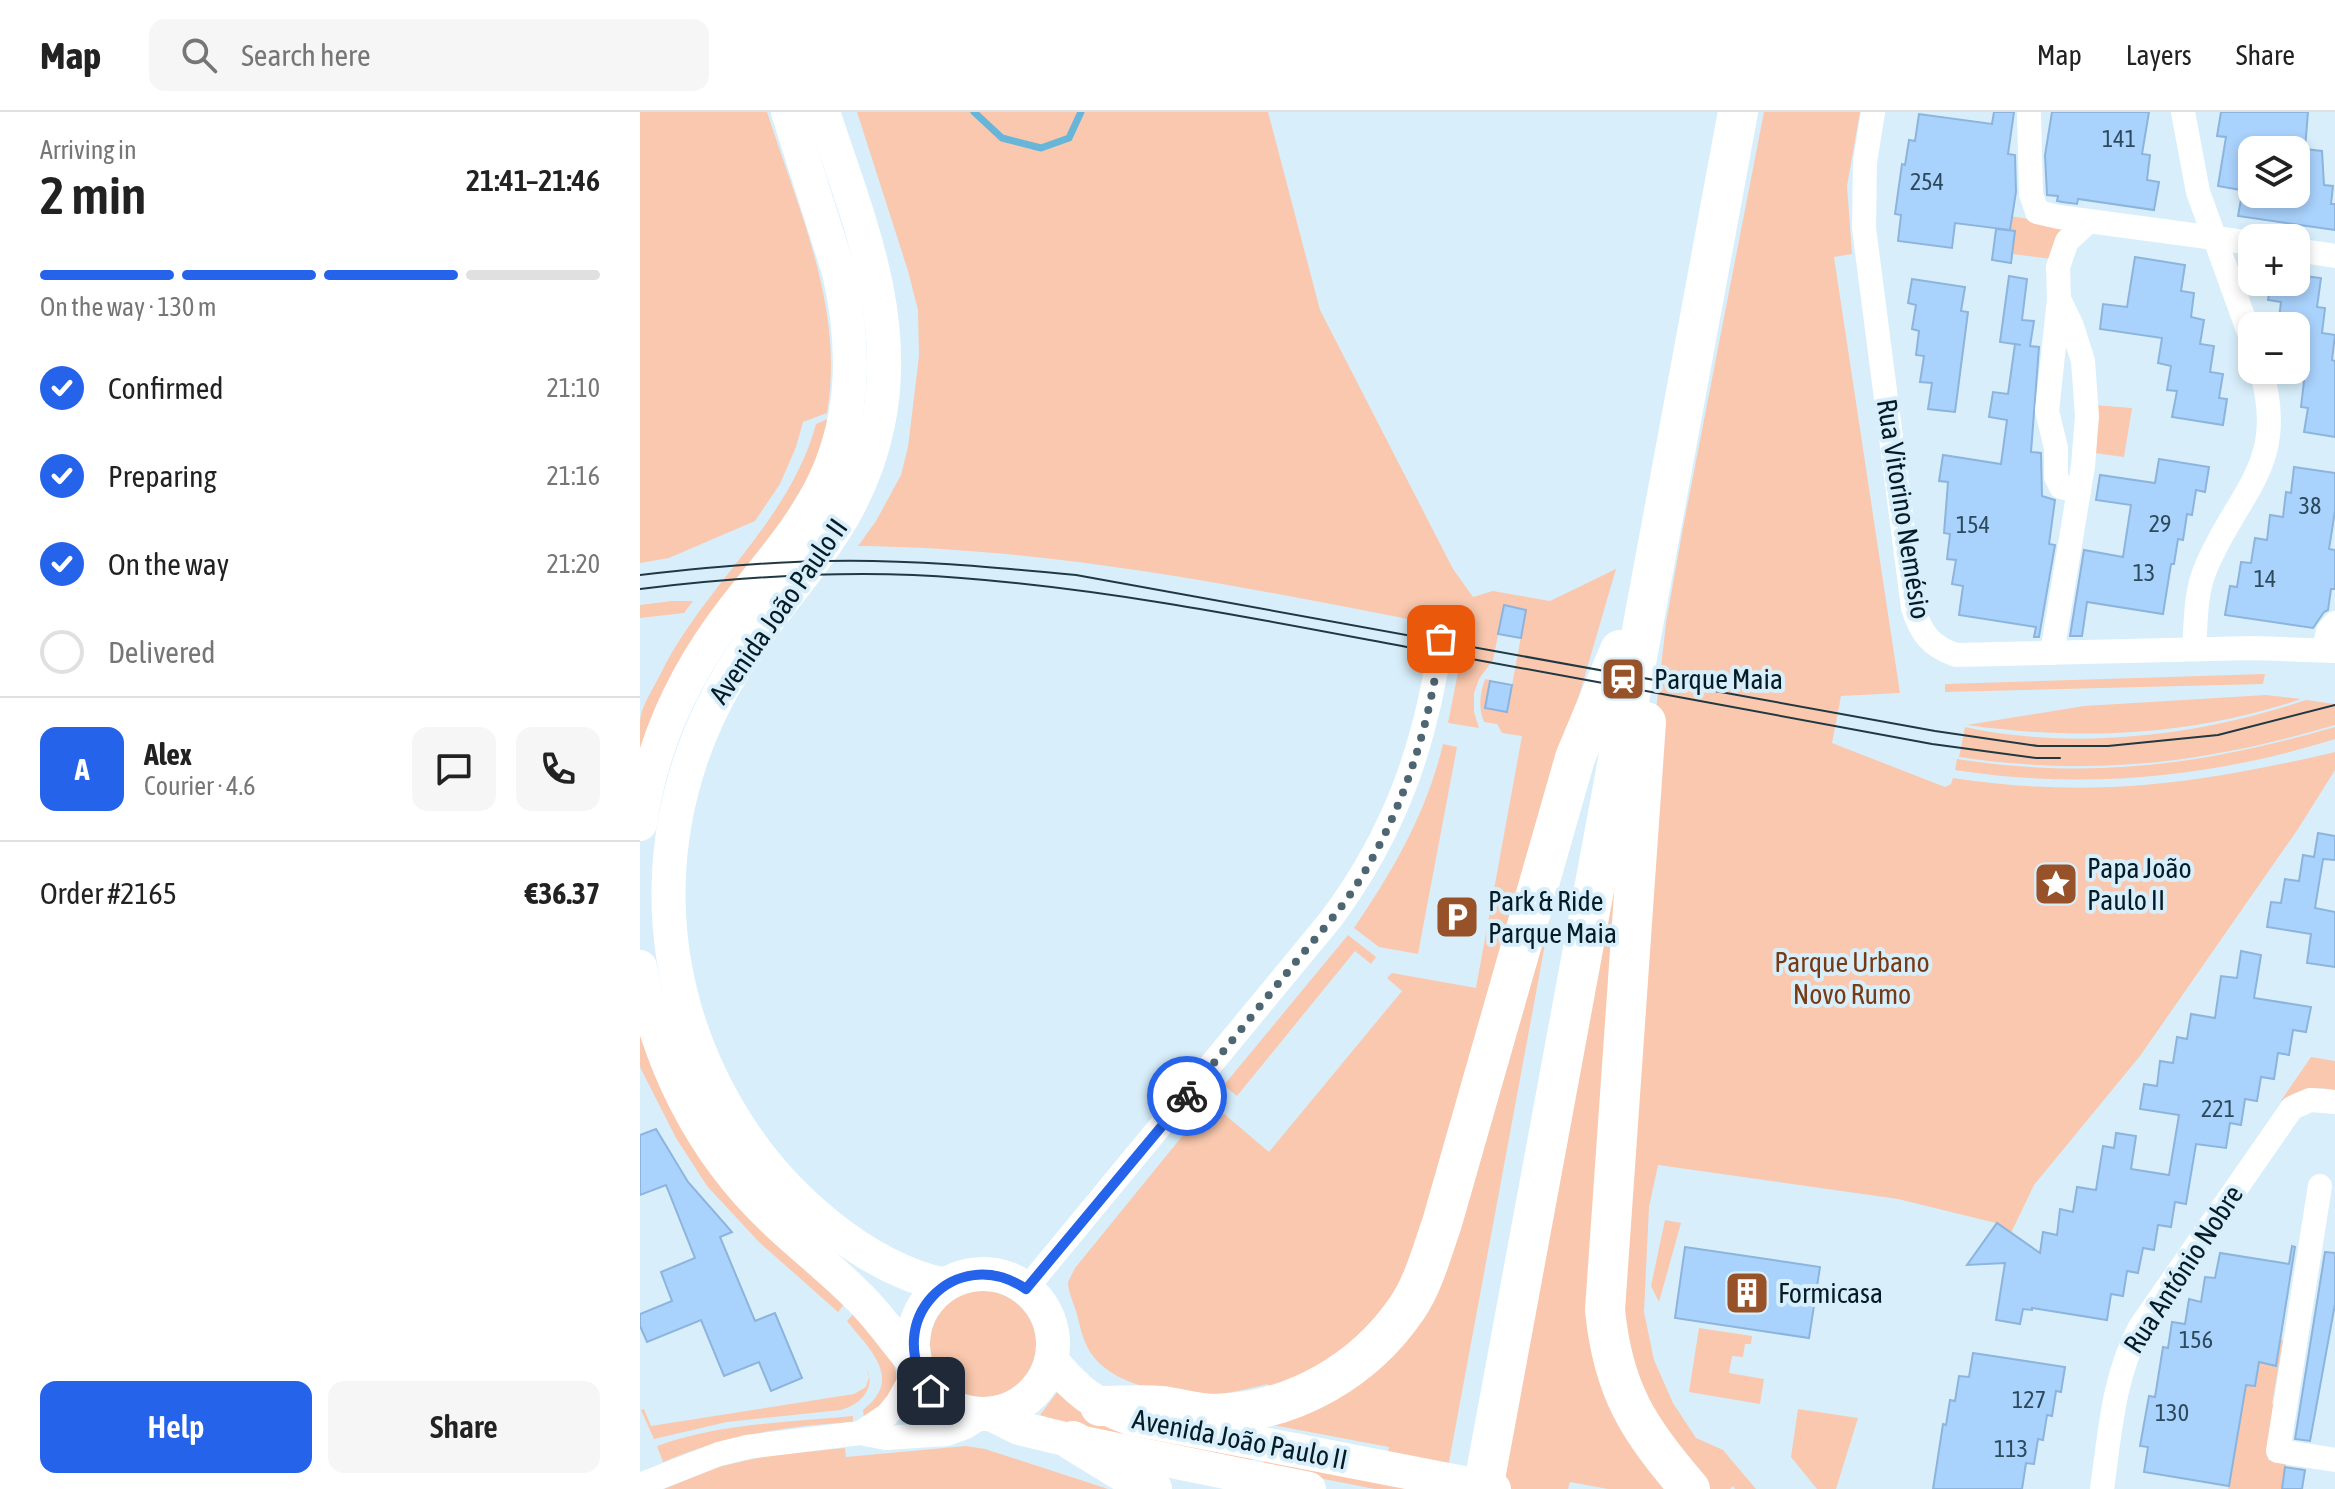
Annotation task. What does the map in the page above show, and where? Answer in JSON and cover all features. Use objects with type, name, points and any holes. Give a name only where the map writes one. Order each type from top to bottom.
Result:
[{"type":"highway","points":[[1483,1489],[1635,624],[1720,112]]},
{"type":"highway","points":[[1470,1489],[1635,624],[1738,112]]},
{"type":"highway","points":[[1100,1406],[1160,1406],[1215,1414],[1307,1395],[1362,1357],[1388,1332],[1409,1305],[1428,1265],[1442,1223],[1575,758],[1635,624]]},
{"type":"highway","points":[[1635,624],[1651,659],[1605,1310],[1608,1341],[1629,1407],[1642,1429],[1690,1489]]},
{"type":"highway","points":[[1073,1441],[1152,1489]]},
{"type":"main road","name":"Avenida João Paulo II","points":[[640,824],[655,757],[678,697],[714,636],[806,515],[827,477],[842,435],[852,349],[846,299],[788,112]]},
{"type":"main road","name":"Avenida João Paulo II","points":[[823,112],[868,248],[879,294],[885,342],[880,414],[869,460],[848,510],[734,668],[696,740],[679,795],[671,844],[668,900],[672,949],[686,1014],[703,1062],[729,1112],[756,1152],[789,1189],[839,1233],[896,1271],[945,1285]]},
{"type":"main road","points":[[640,967],[657,1033],[671,1070],[701,1131],[719,1159],[770,1217],[858,1296],[940,1399],[961,1411],[988,1414],[1012,1409],[1030,1397],[1044,1381],[1052,1361],[1054,1338],[1048,1316],[1026,1289],[1007,1278],[986,1274],[965,1276],[945,1285],[924,1306],[915,1325],[913,1345],[916,1366]]},
{"type":"main road","name":"Avenida João Paulo II","points":[[1052,1361],[1079,1391],[1115,1413],[1155,1424],[1494,1489]]},
{"type":"main road","name":"Avenida João Paulo II","points":[[988,1414],[1019,1428],[1073,1441],[1309,1489]]},
{"type":"street","name":"Rua Vitorino Nemésio","points":[[1873,112],[1865,162],[1864,228],[1913,608],[1920,629],[1930,642],[1956,655],[2194,649],[2329,650]]},
{"type":"street","points":[[2029,112],[2031,194],[2037,212],[2238,241]]},
{"type":"street","points":[[2183,112],[2198,192],[2241,312]]},
{"type":"street","points":[[2079,491],[2061,487],[2056,477],[2056,448],[2047,411],[2059,299],[2058,267],[2062,251],[2077,230],[2089,221]]},
{"type":"street","points":[[2310,252],[2335,256]]},
{"type":"street","points":[[2052,653],[2079,491],[2087,416],[2083,361],[2059,299]]},
{"type":"street","points":[[2194,649],[2203,574],[2254,482],[2267,451],[2269,423],[2265,384]]},
{"type":"street","points":[[2329,650],[2328,631],[2335,623]]},
{"type":"street","points":[[1026,1289],[1358,883],[1405,789],[1424,729],[1441,639]]},
{"type":"street","name":"Rua António Nobre","points":[[2102,1489],[2116,1387],[2128,1350],[2140,1327],[2292,1108],[2310,1100],[2335,1102]]},
{"type":"street","points":[[2320,1186],[2278,1451],[2335,1460]]},
{"type":"street","points":[[860,1433],[887,1415],[897,1403],[916,1366]]},
{"type":"street","points":[[640,1485],[719,1454],[747,1447],[860,1433],[886,1438],[947,1434],[988,1414]]},
{"type":"green space","points":[[640,112],[767,112],[815,260],[830,336],[831,374],[827,413],[803,422],[780,484],[755,521],[669,558],[640,563]]},
{"type":"green space","points":[[857,112],[1268,112],[1320,310],[1453,569],[1473,597],[1493,591],[1550,601],[1616,569],[1407,1285],[1348,1354],[1271,1393],[1268,1384],[1226,1393],[1171,1392],[1152,1389],[1116,1375],[1102,1365],[1087,1347],[1068,1282],[1075,1268],[1210,1102],[1269,1152],[1402,991],[1387,978],[1392,973],[1476,988],[1522,736],[1502,733],[1497,724],[1484,722],[1481,695],[1485,679],[1490,680],[1486,708],[1507,712],[1526,610],[1504,606],[1493,660],[1479,679],[1474,693],[1474,712],[1479,728],[1448,723],[1465,637],[1411,627],[1413,620],[1137,570],[998,553],[858,546],[876,521],[901,475],[908,447],[919,356],[918,310]]},
{"type":"green space","name":"Parque Urbano Novo Rumo","points":[[1764,112],[1860,112],[1847,186],[1852,254],[1834,257],[1900,693],[1841,696],[1832,743],[1945,787],[1951,784],[1953,778],[2052,787],[2145,785],[2237,773],[2335,752],[2335,770],[2298,829],[2140,1056],[2034,1185],[2011,1233],[1996,1223],[1898,1199],[1658,1165],[1649,1207],[1644,1312],[1654,1360],[1673,1403],[1696,1438],[1723,1450],[1756,1489],[1735,1489],[1733,1486],[1730,1489],[1704,1489],[1651,1422],[1618,1335],[1656,711],[1666,623]]},
{"type":"green space","points":[[2009,216],[2071,225],[2051,259],[2012,254],[2015,231],[2007,230]]},
{"type":"green space","points":[[2095,405],[2132,408],[2124,457],[2094,453]]},
{"type":"green space","points":[[832,417],[815,466],[640,757],[643,709],[678,642],[786,492],[803,460],[816,424]]},
{"type":"green space","points":[[693,601],[684,613],[640,618],[640,605]]},
{"type":"green space","points":[[2265,674],[2263,684],[1945,692],[1945,684]]},
{"type":"green space","points":[[2266,695],[2301,699],[2219,721],[2136,732],[2052,733],[1967,725],[2084,706]]},
{"type":"green space","points":[[2306,700],[2335,704],[2335,725],[2241,749],[2149,763],[2057,766],[1959,757],[1965,727],[2050,738],[2137,736],[2223,723]]},
{"type":"green space","points":[[2335,727],[2335,739],[2288,752],[2241,763],[2147,777],[2052,779],[1955,770],[1957,759],[2055,768],[2148,765],[2240,751]]},
{"type":"green space","points":[[1443,744],[1457,747],[1418,954],[1379,947],[1354,928],[1407,840],[1428,793]]},
{"type":"green space","points":[[1618,837],[1594,1276],[1675,1489],[1608,1489],[1570,1482],[1568,1489],[1502,1489]]},
{"type":"green space","points":[[1556,885],[1444,1489],[1375,1489],[1262,1467],[1264,1459],[1383,1481],[1389,1447],[1268,1424],[1385,1350]]},
{"type":"green space","points":[[1348,935],[1376,957],[1371,964],[1355,951],[1237,1096],[1224,1085]]},
{"type":"green space","points":[[640,1028],[846,1302],[838,1312],[759,1242],[707,1186],[676,1138],[640,1067]]},
{"type":"green space","points":[[2311,1057],[2335,1061],[2335,1090],[2306,1090],[2280,1102]]},
{"type":"green space","points":[[1665,1220],[1681,1223],[1659,1302],[1651,1286]]},
{"type":"green space","points":[[983,1291],[1003,1295],[1020,1307],[1032,1324],[1036,1344],[1032,1364],[1020,1381],[1003,1393],[983,1397],[963,1393],[946,1381],[934,1364],[930,1344],[934,1324],[946,1307],[963,1295]]},
{"type":"green space","points":[[856,1311],[886,1350],[896,1372],[897,1383],[884,1405],[864,1420],[863,1410],[875,1398],[882,1376],[873,1354],[847,1321]]},
{"type":"green space","points":[[1699,1328],[1752,1336],[1751,1344],[1745,1344],[1743,1357],[1732,1356],[1729,1373],[1764,1379],[1760,1404],[1689,1392]]},
{"type":"green space","points":[[2273,1338],[2283,1340],[2272,1404],[2277,1405],[2268,1460],[2286,1463],[2282,1489],[2228,1489],[2246,1385],[2255,1386],[2259,1362],[2269,1364]]},
{"type":"green space","points":[[869,1377],[865,1395],[841,1410],[727,1422],[654,1439],[641,1410],[644,1409],[651,1426],[854,1394],[866,1387]]},
{"type":"green space","points":[[1058,1391],[1253,1457],[1251,1465],[1083,1428],[1040,1415]]},
{"type":"green space","points":[[1798,1409],[1858,1418],[1836,1489],[1817,1489],[1791,1457]]},
{"type":"green space","points":[[853,1416],[853,1422],[780,1429],[733,1439],[663,1462],[657,1446],[728,1428]]},
{"type":"green space","points":[[966,1446],[985,1449],[1108,1489],[664,1489],[718,1467],[766,1456],[845,1448],[846,1457]]},
{"type":"building","points":[[1994,112],[2014,112],[2008,154],[2015,155],[2016,192],[2010,230],[1955,223],[1952,248],[1898,241],[1901,215],[1895,214],[1902,164],[1905,165],[1909,140],[1915,141],[1919,114],[1992,124]]},
{"type":"building","points":[[2052,112],[2149,112],[2142,154],[2150,155],[2147,180],[2159,182],[2154,210],[2078,199],[2077,204],[2062,202],[2057,201],[2058,196],[2047,195],[2045,155]]},
{"type":"building","points":[[2221,112],[2308,112],[2306,136],[2238,136],[2238,190],[2218,186],[2226,137],[2217,136]]},
{"type":"building","points":[[2310,150],[2322,151],[2324,185],[2333,186],[2331,204],[2335,204],[2335,230],[2238,216],[2239,208],[2310,208]]},
{"type":"building","points":[[1996,229],[2015,231],[2011,263],[1992,260]]},
{"type":"building","points":[[2135,257],[2185,265],[2181,291],[2194,293],[2191,317],[2204,320],[2200,344],[2214,346],[2210,372],[2223,374],[2219,398],[2227,399],[2223,425],[2172,417],[2177,391],[2167,390],[2171,366],[2158,363],[2162,338],[2100,329],[2103,304],[2127,307]]},
{"type":"building","points":[[2009,276],[2027,279],[2022,320],[2034,321],[2030,346],[2039,347],[2031,452],[2041,453],[2042,496],[2055,500],[2049,544],[2055,545],[2039,637],[2034,637],[2036,627],[1959,615],[1963,586],[1952,584],[1956,560],[1947,559],[1950,534],[1944,533],[1948,482],[1939,481],[1943,455],[2001,464],[2007,420],[1989,417],[1993,392],[2008,394],[2015,344],[2000,342]]},
{"type":"building","points":[[2310,277],[2321,278],[2317,307],[2325,308],[2322,333],[2335,335],[2332,360],[2335,361],[2335,437],[2304,432],[2308,408],[2301,407],[2304,384],[2310,384],[2310,312],[2280,312],[2281,302],[2268,300],[2269,296],[2310,296]]},
{"type":"building","points":[[1912,279],[1965,287],[1961,311],[1968,312],[1955,412],[1928,409],[1932,383],[1920,382],[1924,356],[1916,355],[1919,331],[1912,329],[1916,305],[1908,303]]},
{"type":"building","points":[[2159,459],[2209,467],[2205,492],[2196,490],[2192,515],[2187,514],[2183,540],[2178,539],[2163,614],[2087,602],[2082,636],[2070,636],[2084,550],[2123,557],[2131,505],[2096,500],[2100,475],[2155,483]]},
{"type":"building","points":[[2294,467],[2335,473],[2335,511],[2329,549],[2335,550],[2335,589],[2331,589],[2328,610],[2313,628],[2225,615],[2230,586],[2237,587],[2241,562],[2251,563],[2255,538],[2267,540],[2270,515],[2283,517],[2286,492],[2291,493]]},
{"type":"building","points":[[1504,605],[1526,610],[1521,638],[1498,634]]},
{"type":"building","points":[[1490,681],[1512,685],[1507,712],[1485,708]]},
{"type":"building","points":[[2318,833],[2335,836],[2335,860],[2323,859],[2315,908],[2335,912],[2335,967],[2307,963],[2311,934],[2267,927],[2271,902],[2281,903],[2285,879],[2299,881],[2303,855],[2314,857]]},
{"type":"building","points":[[2241,951],[2261,955],[2254,998],[2311,1007],[2306,1032],[2293,1030],[2289,1055],[2278,1053],[2274,1079],[2261,1077],[2257,1101],[2245,1099],[2241,1125],[2230,1123],[2226,1148],[2196,1144],[2186,1204],[2175,1202],[2171,1227],[2158,1225],[2154,1250],[2143,1248],[2138,1273],[2127,1271],[2123,1296],[2111,1294],[2107,1320],[2032,1308],[2023,1309],[2020,1324],[1996,1320],[2005,1263],[1967,1265],[1997,1223],[2040,1253],[2043,1232],[2057,1235],[2060,1209],[2073,1212],[2077,1187],[2096,1190],[2103,1146],[2114,1148],[2116,1133],[2136,1136],[2131,1169],[2169,1175],[2179,1115],[2140,1109],[2144,1084],[2157,1086],[2160,1061],[2173,1063],[2177,1037],[2187,1039],[2191,1014],[2215,1018],[2221,976],[2237,978]]},
{"type":"building","points":[[656,1129],[688,1182],[732,1232],[720,1237],[755,1321],[775,1313],[802,1378],[771,1391],[759,1362],[724,1376],[701,1320],[647,1342],[640,1326],[640,1314],[672,1301],[661,1272],[695,1258],[666,1185],[640,1195],[640,1135]]},
{"type":"building","points":[[2292,1246],[2295,1247],[2276,1366],[2259,1362],[2255,1386],[2246,1385],[2229,1486],[2144,1472],[2148,1447],[2140,1446],[2149,1396],[2155,1397],[2163,1347],[2168,1348],[2172,1322],[2185,1324],[2189,1299],[2201,1302],[2205,1277],[2215,1278],[2220,1253],[2289,1264]]},
{"type":"building","name":"Formicasa","points":[[1685,1247],[1820,1267],[1809,1338],[1675,1318]]},
{"type":"building","points":[[2325,1252],[2335,1253],[2335,1304],[2310,1441],[2295,1439]]},
{"type":"building","points":[[1973,1353],[2065,1367],[2061,1392],[2056,1391],[2052,1416],[2047,1415],[2043,1440],[2038,1439],[2034,1464],[2026,1463],[2022,1489],[1933,1489],[1950,1400],[1955,1401],[1959,1376],[1969,1377]]},
{"type":"building","points":[[2285,1467],[2305,1470],[2302,1489],[2282,1489]]},
{"type":"waterway","points":[[974,112],[1002,138],[1041,148],[1069,138],[1081,112]]},
{"type":"tram line","points":[[640,575],[755,564],[856,561],[950,564],[1076,575],[1935,731],[2038,746],[2108,746],[2218,735],[2335,705]]},
{"type":"tram line","points":[[640,589],[760,577],[840,574],[921,575],[1020,583],[1254,618],[1932,744],[2036,758],[2060,758]]},
{"type":"way so far","points":[[1187,1096],[1331,919],[1374,856],[1395,813],[1418,751],[1441,639]]},
{"type":"place","name":"Parque Maia","points":[[1623,679]]},
{"type":"place","name":"Papa João Paulo II","points":[[2056,884]]},
{"type":"place","name":"Park & Ride Parque Maia","points":[[1457,917]]},
{"type":"place","name":"Formicasa","points":[[1747,1293]]},
{"type":"route","points":[[931,1391],[917,1367],[913,1345],[915,1325],[930,1298],[945,1285],[976,1274],[997,1275],[1026,1289],[1187,1096]]}]
